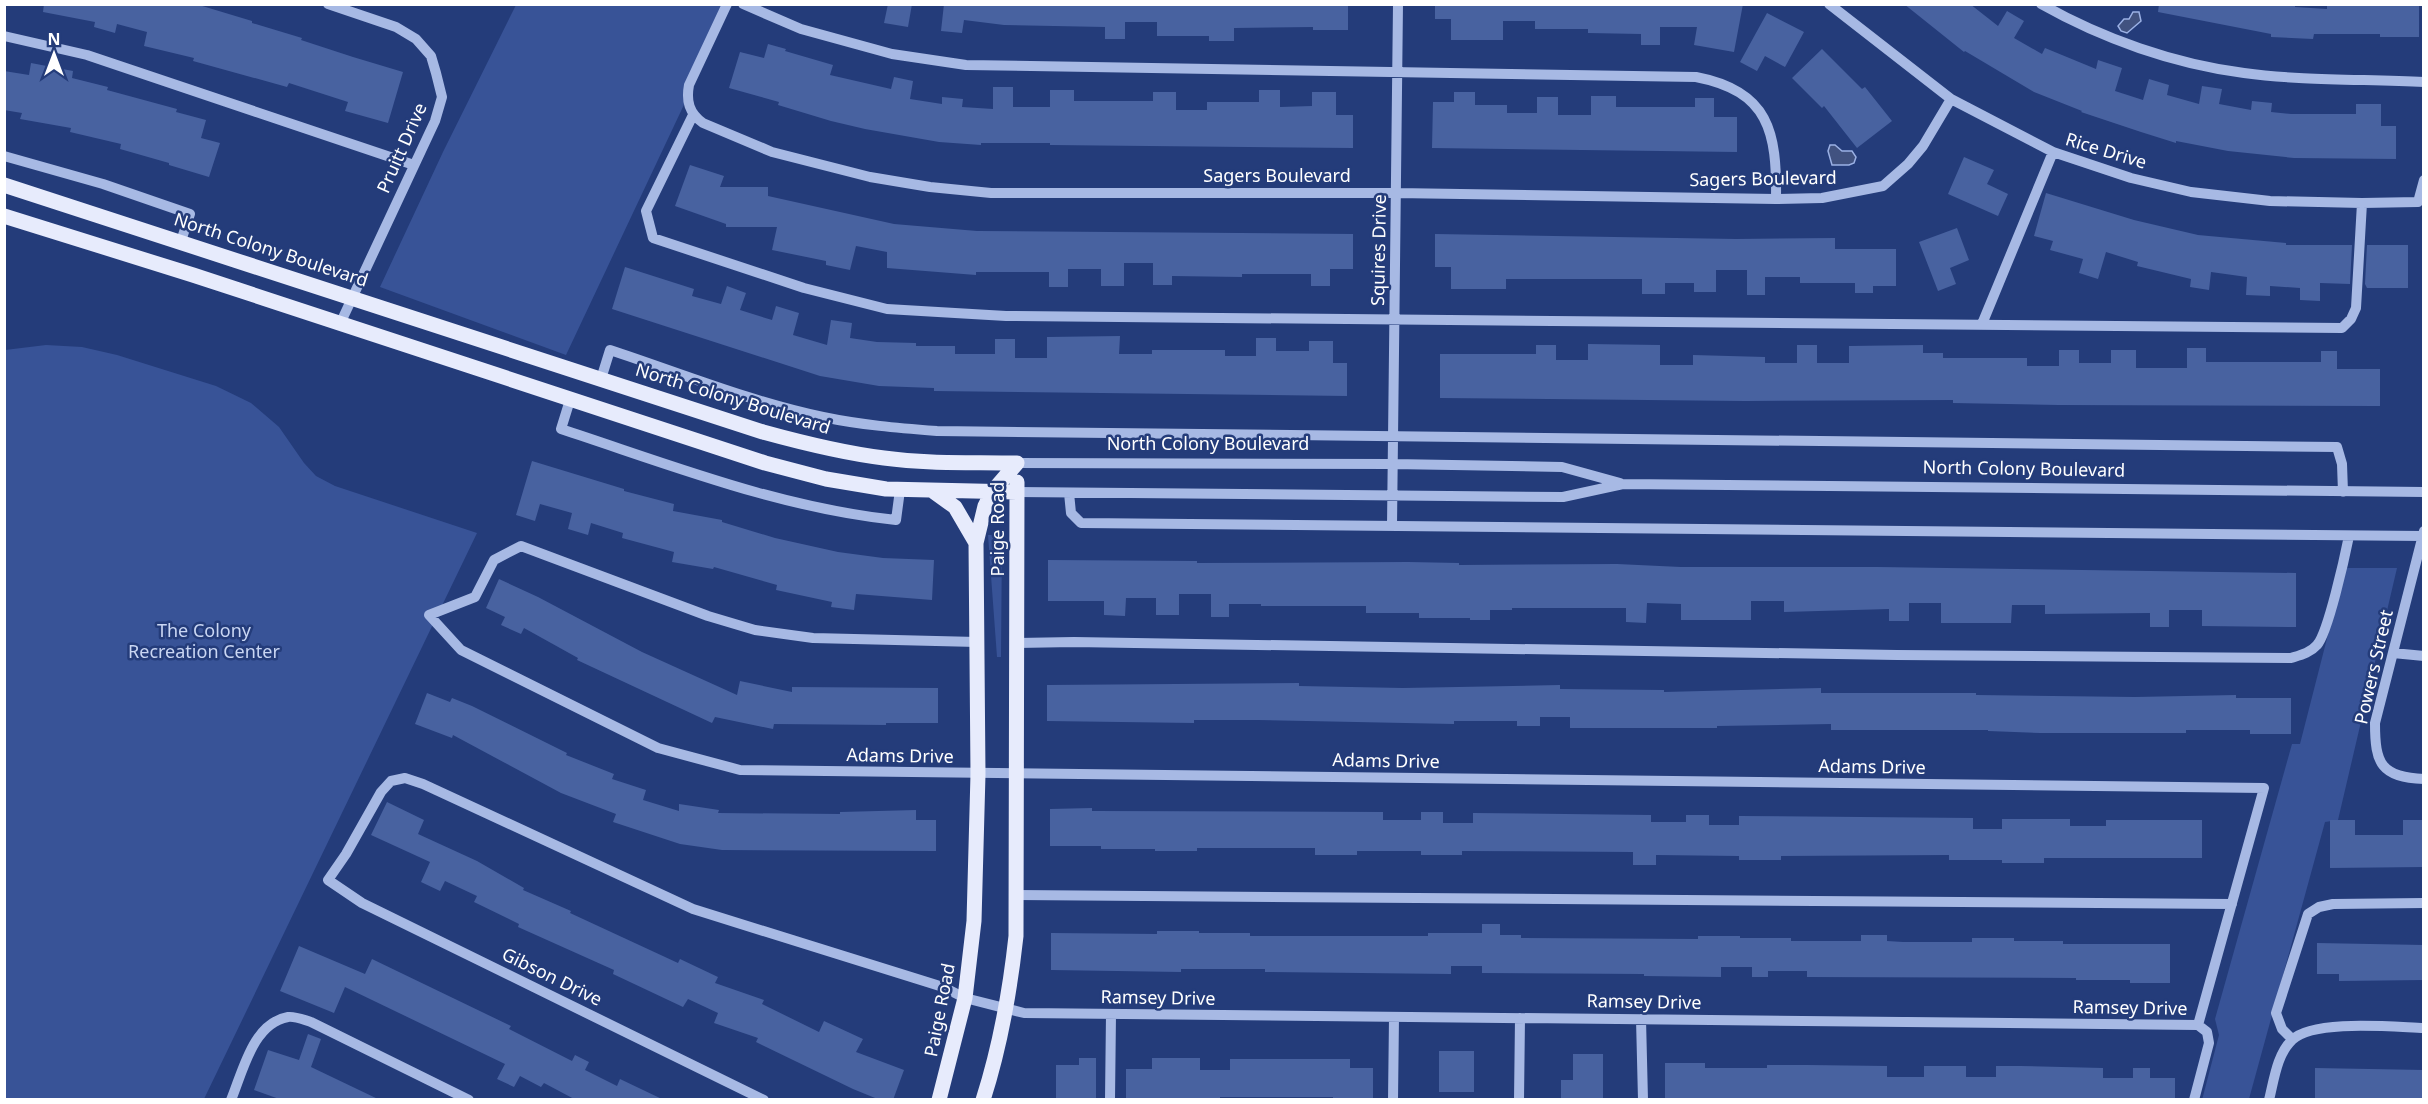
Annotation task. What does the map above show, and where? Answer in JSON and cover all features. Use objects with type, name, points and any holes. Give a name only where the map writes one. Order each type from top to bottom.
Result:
[{"type":"main road","name":"North Colony Boulevard","points":[[4,185],[763,432],[841,451],[922,462],[1017,463]]},
{"type":"main road","name":"North Colony Boulevard","points":[[4,216],[193,275],[765,463],[826,479],[900,490],[1017,492]]},
{"type":"main road","name":"Paige Road","points":[[939,1100],[965,998],[974,921],[978,774],[976,543],[985,506],[992,492],[1017,463]]},
{"type":"main road","name":"Paige Road","points":[[983,1100],[993,1068],[1012,975],[1016,936],[1017,463]]},
{"type":"main road","points":[[934,492],[955,507],[976,543]]},
{"type":"street","name":"Pruitt Drive","points":[[328,4],[396,27],[416,39],[431,56],[442,97],[435,121],[340,324]]},
{"type":"street","points":[[727,4],[689,85],[687,98],[693,115],[646,212],[653,238],[804,288],[888,309],[1006,316],[2342,328],[2351,319],[2356,308],[2362,203]]},
{"type":"street","points":[[743,4],[801,29],[892,54],[966,65],[1696,77],[1722,82],[1743,93],[1767,124],[1777,167],[1776,199]]},
{"type":"street","name":"Squires Drive","points":[[1392,526],[1398,4]]},
{"type":"street","name":"Rice Drive","points":[[1829,4],[1951,99],[2053,152],[2130,177],[2191,192],[2270,201],[2362,203],[2418,202],[2424,180]]},
{"type":"street","points":[[2041,4],[2074,23],[2143,49],[2245,74],[2424,82]]},
{"type":"street","points":[[4,36],[87,55],[414,165]]},
{"type":"street","name":"Sagers Boulevard","points":[[693,115],[703,123],[772,152],[870,177],[930,187],[991,193],[1396,193],[1776,199],[1822,198],[1883,186],[1908,164],[1923,146],[1951,99]]},
{"type":"street","points":[[1982,324],[2053,152]]},
{"type":"street","points":[[4,156],[103,184],[190,214],[181,241]]},
{"type":"street","points":[[601,379],[610,350],[770,403],[821,417],[870,426],[937,431],[2337,447],[2342,464],[2343,492]]},
{"type":"street","points":[[570,400],[561,429],[770,498],[851,515],[896,520],[900,490]]},
{"type":"street","name":"North Colony Boulevard","points":[[1017,463],[1562,467],[1623,484]]},
{"type":"street","name":"North Colony Boulevard","points":[[1017,492],[1563,497],[1623,484],[2424,492]]},
{"type":"street","points":[[1069,493],[1071,513],[1081,523],[2349,536],[2423,534]]},
{"type":"street","name":"Powers Street","points":[[2423,534],[2374,723],[2375,748],[2379,761],[2389,772],[2405,778],[2424,779]]},
{"type":"street","points":[[1017,643],[1086,642],[1897,655],[2291,657],[2306,653],[2318,644],[2325,628],[2349,536]]},
{"type":"street","name":"Adams Drive","points":[[977,642],[813,638],[755,630],[708,616],[521,546],[494,560],[475,597],[429,615],[461,650],[658,748],[740,770],[2264,788],[2232,904]]},
{"type":"street","points":[[2393,653],[2424,656]]},
{"type":"street","name":"Ramsey Drive","points":[[328,880],[346,854],[381,792],[391,781],[405,778],[423,784],[693,909],[943,987],[965,998],[1024,1013],[2198,1025],[2232,904]]},
{"type":"street","name":"Gibson Drive","points":[[328,880],[362,903],[764,1100]]},
{"type":"street","points":[[1016,895],[2232,904]]},
{"type":"street","points":[[2292,1039],[2282,1029],[2276,1012],[2308,914],[2319,907],[2333,904],[2424,903]]},
{"type":"street","points":[[1110,1100],[1111,1014]]},
{"type":"street","points":[[231,1100],[260,1032],[271,1022],[290,1017],[311,1022],[469,1100]]},
{"type":"street","points":[[1393,1100],[1394,1017]]},
{"type":"street","points":[[1519,1100],[1520,1018]]},
{"type":"street","points":[[1641,1019],[1643,1100]]},
{"type":"street","points":[[2194,1100],[2209,1043],[2207,1032],[2198,1025]]},
{"type":"street","points":[[2269,1100],[2282,1054],[2292,1039],[2304,1032],[2323,1026],[2424,1028]]},
{"type":"green space","points":[[516,5],[731,5],[566,355],[380,287],[443,152]]},
{"type":"green space","name":"The Colony Recreation Center","points":[[46,345],[82,347],[117,355],[216,386],[251,403],[279,427],[316,476],[335,486],[477,533],[204,1099],[5,1099],[5,350]]},
{"type":"green space","points":[[988,535],[1002,535],[1001,657],[997,657]]},
{"type":"green space","points":[[2345,568],[2397,568],[2338,820],[2325,822],[2249,1099],[2202,1100],[2219,1035],[2215,1019],[2292,744],[2300,744]]},
{"type":"shaded area","points":[[2133,12],[2139,12],[2141,21],[2127,33],[2121,31],[2118,26],[2124,19],[2129,19]]},
{"type":"shaded area","points":[[1830,145],[1835,145],[1842,151],[1852,151],[1856,157],[1854,163],[1832,165],[1828,151]]},
{"type":"building","points":[[44,4],[199,5],[403,72],[388,123],[345,111],[348,102],[289,83],[287,87],[193,61],[194,58],[144,46],[147,32],[117,24],[115,33],[94,27],[95,22],[43,12]]},
{"type":"building","points":[[888,4],[912,4],[908,27],[884,23]]},
{"type":"building","points":[[944,4],[1348,4],[1348,30],[1313,30],[1313,27],[1234,28],[1234,41],[1209,41],[1209,36],[1157,36],[1157,22],[1125,22],[1125,39],[1105,39],[1105,27],[1004,25],[964,20],[962,33],[941,31]]},
{"type":"building","points":[[1435,4],[1743,4],[1734,52],[1694,45],[1697,27],[1660,27],[1660,45],[1641,45],[1641,34],[1588,33],[1588,29],[1535,29],[1535,21],[1503,21],[1503,40],[1451,40],[1451,19],[1435,19]]},
{"type":"building","points":[[1904,4],[1970,4],[1998,26],[2007,11],[2024,21],[2014,38],[2042,54],[2045,48],[2096,69],[2098,60],[2122,68],[2115,91],[2143,100],[2149,79],[2169,85],[2167,95],[2199,104],[2202,86],[2222,89],[2219,104],[2251,110],[2252,101],[2272,103],[2271,112],[2291,114],[2356,114],[2356,104],[2381,104],[2381,126],[2396,126],[2396,159],[2294,158],[2228,151],[2176,141],[2176,143],[2141,132],[2081,112],[2034,92],[1964,52]]},
{"type":"building","points":[[2159,4],[2295,4],[2295,7],[2327,9],[2327,4],[2419,6],[2419,37],[2380,37],[2380,34],[2314,34],[2313,39],[2271,37],[2271,34],[2158,12]]},
{"type":"building","points":[[1767,13],[1804,32],[1785,67],[1765,56],[1757,71],[1740,62]]},
{"type":"building","points":[[768,44],[833,65],[830,75],[891,89],[894,77],[913,81],[910,99],[942,104],[942,97],[963,99],[962,107],[993,109],[993,87],[1013,87],[1013,107],[1050,107],[1050,90],[1074,90],[1074,101],[1153,101],[1153,92],[1176,92],[1176,110],[1207,110],[1207,102],[1259,102],[1259,90],[1280,90],[1280,107],[1312,106],[1312,92],[1336,92],[1336,115],[1353,115],[1353,148],[1050,145],[1050,143],[981,143],[981,145],[939,142],[865,129],[831,121],[778,105],[779,102],[729,88],[740,52],[764,58]]},
{"type":"building","points":[[1822,49],[1862,89],[1865,87],[1892,121],[1857,148],[1824,106],[1822,108],[1792,78]]},
{"type":"building","points":[[31,63],[73,71],[72,78],[108,87],[107,90],[177,109],[176,112],[206,120],[201,138],[220,143],[209,177],[120,149],[121,144],[70,132],[71,128],[20,119],[22,113],[4,110],[4,71],[29,75]]},
{"type":"building","points":[[1454,92],[1475,92],[1475,105],[1507,105],[1507,113],[1537,113],[1537,97],[1558,97],[1558,115],[1591,115],[1591,96],[1616,96],[1616,107],[1695,107],[1695,98],[1714,98],[1714,117],[1737,117],[1737,152],[1432,148],[1433,102],[1454,102]]},
{"type":"building","points":[[1964,157],[1994,170],[1987,184],[2008,194],[1998,216],[1948,194]]},
{"type":"building","points":[[690,165],[724,176],[720,187],[768,187],[768,196],[894,224],[977,231],[1353,234],[1353,269],[1330,269],[1330,286],[1311,286],[1311,274],[1242,274],[1242,277],[1172,276],[1172,285],[1153,285],[1153,263],[1124,263],[1124,286],[1101,286],[1101,269],[1068,269],[1068,287],[1049,287],[1049,272],[976,272],[976,275],[887,268],[887,252],[856,246],[850,270],[826,265],[826,261],[772,250],[777,227],[726,227],[726,224],[675,206]]},
{"type":"building","points":[[2046,193],[2134,220],[2198,235],[2286,243],[2286,245],[2352,245],[2350,284],[2320,283],[2320,301],[2300,300],[2300,288],[2270,286],[2270,296],[2246,295],[2247,277],[2211,272],[2209,290],[2190,287],[2191,279],[2137,266],[2138,262],[2106,252],[2098,279],[2079,273],[2083,259],[2050,250],[2053,241],[2034,236]]},
{"type":"building","points":[[1957,228],[1969,260],[1950,268],[1956,284],[1938,291],[1919,242]]},
{"type":"building","points":[[1435,234],[1736,239],[1835,238],[1835,249],[1896,249],[1896,286],[1873,286],[1873,293],[1855,293],[1855,283],[1800,283],[1800,277],[1765,277],[1765,295],[1747,295],[1747,270],[1716,270],[1716,292],[1694,292],[1694,283],[1665,283],[1665,294],[1642,294],[1642,279],[1506,279],[1506,289],[1451,289],[1451,267],[1435,267]]},
{"type":"building","points":[[2367,245],[2408,245],[2408,288],[2367,288],[2365,284]]},
{"type":"building","points":[[625,267],[694,289],[692,296],[721,304],[727,286],[746,293],[740,310],[772,320],[776,306],[799,313],[793,335],[827,345],[831,320],[852,323],[850,338],[877,342],[916,343],[916,346],[955,346],[955,354],[995,354],[995,339],[1015,339],[1015,358],[1047,358],[1047,337],[1120,336],[1119,354],[1152,354],[1152,350],[1225,350],[1225,356],[1256,356],[1256,338],[1276,338],[1276,351],[1309,351],[1309,341],[1333,341],[1333,363],[1347,363],[1347,396],[934,391],[934,388],[879,386],[820,376],[612,309]]},
{"type":"building","points":[[1588,344],[1660,345],[1660,365],[1693,365],[1693,355],[1765,357],[1765,363],[1797,363],[1797,345],[1817,345],[1817,363],[1849,363],[1849,346],[1923,345],[1923,353],[1943,353],[1943,358],[2027,358],[2027,366],[2059,366],[2059,350],[2079,350],[2079,363],[2111,363],[2111,350],[2136,350],[2136,368],[2187,368],[2187,348],[2206,348],[2206,362],[2321,362],[2321,351],[2337,351],[2337,369],[2380,369],[2380,406],[2059,405],[1953,403],[1953,400],[1745,401],[1440,398],[1440,354],[1536,354],[1536,345],[1556,345],[1556,360],[1588,360]]},
{"type":"building","points":[[532,461],[624,489],[624,491],[674,504],[673,511],[722,520],[722,522],[775,538],[838,552],[883,558],[934,560],[932,600],[856,594],[854,610],[831,607],[832,602],[776,590],[777,585],[714,567],[713,569],[672,562],[674,552],[622,538],[623,533],[591,523],[588,535],[568,529],[572,513],[540,504],[535,521],[516,515]]},
{"type":"building","points":[[1048,560],[1197,561],[1197,563],[1408,562],[1459,563],[1459,565],[1617,564],[1681,567],[1878,567],[2296,573],[2296,627],[2202,626],[2202,610],[2169,610],[2169,627],[2150,627],[2150,613],[2045,614],[2045,605],[2012,605],[2011,623],[1941,623],[1941,603],[1909,603],[1909,621],[1889,621],[1889,609],[1784,612],[1784,601],[1751,601],[1751,620],[1681,620],[1681,604],[1647,603],[1646,623],[1626,622],[1626,608],[1512,608],[1512,610],[1490,610],[1490,620],[1470,620],[1470,618],[1419,618],[1419,613],[1366,613],[1366,606],[1229,604],[1229,617],[1211,617],[1211,594],[1179,594],[1179,615],[1156,615],[1156,598],[1126,598],[1125,616],[1104,615],[1104,601],[1048,601]]},
{"type":"building","points":[[499,579],[642,652],[737,695],[740,681],[792,692],[792,687],[938,688],[938,723],[774,724],[773,729],[715,717],[712,723],[577,660],[578,658],[524,628],[521,634],[501,625],[505,617],[486,608]]},
{"type":"building","points":[[1299,683],[1299,686],[1403,688],[1560,685],[1560,689],[1664,690],[1664,692],[1821,688],[1821,693],[1976,693],[1976,695],[2135,697],[2236,695],[2236,698],[2291,698],[2291,734],[2250,734],[2250,730],[2186,730],[2186,733],[2040,733],[1988,730],[1831,730],[1831,724],[1717,726],[1717,728],[1570,728],[1570,717],[1540,717],[1540,726],[1517,726],[1517,721],[1454,721],[1454,724],[1258,720],[1194,720],[1194,723],[1047,721],[1047,685]]},
{"type":"building","points":[[427,693],[450,702],[452,698],[472,706],[567,753],[566,755],[614,774],[612,779],[646,790],[643,800],[679,811],[679,804],[719,810],[718,813],[840,814],[840,812],[916,810],[916,820],[936,820],[936,851],[722,850],[680,844],[613,822],[616,814],[561,793],[453,735],[452,738],[415,724]]},
{"type":"building","points":[[387,802],[424,820],[418,834],[477,861],[524,888],[523,890],[678,963],[680,959],[718,977],[715,983],[764,1000],[762,1004],[819,1032],[824,1021],[863,1039],[856,1052],[904,1070],[893,1100],[880,1100],[853,1089],[756,1042],[758,1038],[714,1023],[718,1013],[688,999],[683,1007],[613,974],[614,970],[518,927],[519,924],[474,902],[477,896],[445,881],[440,891],[421,882],[430,862],[371,835]]},
{"type":"building","points":[[1092,808],[1092,811],[1383,812],[1383,820],[1421,820],[1421,812],[1443,812],[1443,823],[1473,823],[1473,813],[1651,815],[1651,822],[1686,822],[1686,815],[1709,815],[1709,825],[1739,825],[1739,816],[1973,818],[1973,829],[2002,829],[2002,819],[2070,819],[2070,826],[2106,826],[2106,820],[2202,820],[2202,858],[2044,858],[2044,863],[2002,863],[2002,860],[1949,860],[1949,855],[1781,856],[1781,860],[1739,860],[1739,856],[1656,855],[1656,865],[1633,865],[1633,852],[1462,851],[1462,855],[1421,855],[1421,851],[1357,851],[1357,855],[1315,855],[1315,848],[1197,848],[1197,851],[1155,851],[1155,849],[1101,849],[1101,846],[1050,846],[1050,809]]},
{"type":"building","points":[[2330,820],[2355,820],[2355,835],[2403,835],[2403,820],[2424,820],[2424,867],[2330,868]]},
{"type":"building","points":[[1482,924],[1500,924],[1500,935],[1521,935],[1521,938],[1698,939],[1698,936],[1740,936],[1740,938],[1791,938],[1791,941],[1861,941],[1861,935],[1887,935],[1887,941],[1903,942],[1972,942],[1972,938],[2014,938],[2014,941],[2063,941],[2063,944],[2170,944],[2170,983],[2130,983],[2130,980],[2076,980],[2076,978],[1807,977],[1807,971],[1768,971],[1768,977],[1752,977],[1752,967],[1721,967],[1721,977],[1482,973],[1482,966],[1451,966],[1451,974],[1265,972],[1265,969],[1181,969],[1181,972],[1051,970],[1051,933],[1157,934],[1157,931],[1199,931],[1199,933],[1250,933],[1250,936],[1428,936],[1428,933],[1482,933]]},
{"type":"building","points":[[2317,943],[2424,945],[2424,980],[2339,981],[2339,974],[2317,974]]},
{"type":"building","points":[[299,946],[365,974],[372,959],[511,1026],[509,1029],[572,1061],[575,1055],[589,1062],[585,1070],[617,1086],[620,1079],[664,1100],[576,1100],[544,1083],[541,1087],[520,1076],[514,1087],[497,1079],[505,1064],[345,987],[334,1013],[280,991]]},
{"type":"building","points":[[308,1034],[321,1039],[311,1067],[380,1100],[282,1100],[254,1090],[268,1050],[299,1060]]},
{"type":"building","points":[[1439,1051],[1474,1051],[1474,1092],[1439,1092]]},
{"type":"building","points":[[1573,1054],[1603,1054],[1603,1098],[1561,1098],[1561,1080],[1573,1080]]},
{"type":"building","points":[[1079,1058],[1096,1058],[1096,1098],[1056,1098],[1056,1065],[1079,1065]]},
{"type":"building","points":[[1152,1058],[1200,1058],[1200,1070],[1230,1070],[1230,1059],[1350,1059],[1350,1068],[1373,1068],[1373,1099],[1220,1097],[1220,1100],[1126,1100],[1126,1069],[1152,1069]]},
{"type":"building","points":[[1665,1063],[1705,1063],[1705,1068],[1767,1068],[1767,1065],[1887,1066],[1887,1077],[1924,1077],[1924,1066],[1966,1066],[1966,1077],[1996,1077],[1996,1066],[2103,1068],[2103,1078],[2133,1078],[2133,1068],[2150,1068],[2150,1078],[2175,1078],[2175,1100],[1665,1100]]},
{"type":"building","points":[[2315,1068],[2424,1070],[2424,1100],[2315,1100]]}]
